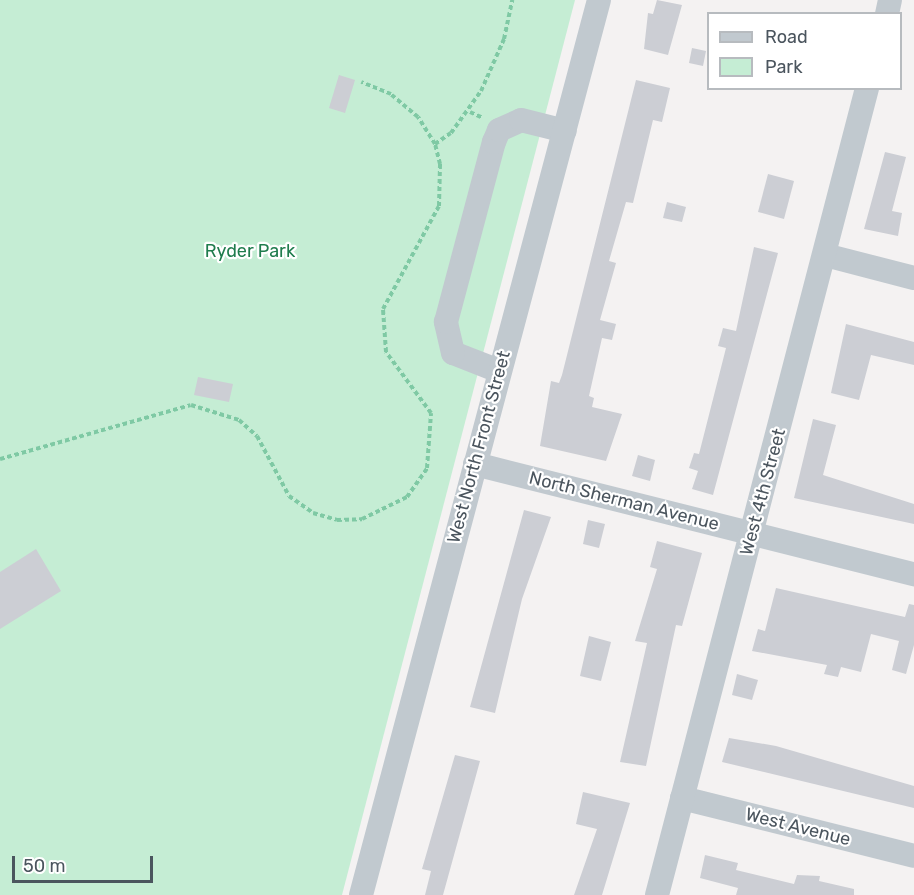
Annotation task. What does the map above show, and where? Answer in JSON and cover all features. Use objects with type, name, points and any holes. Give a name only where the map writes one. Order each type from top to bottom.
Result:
[{"type":"street","name":"West North Front Street","points":[[361,895],[599,0]]},
{"type":"street","name":"West 4th Street","points":[[657,895],[753,534],[866,90]]},
{"type":"street","points":[[499,371],[453,352],[446,322],[494,142],[499,130],[520,120],[565,131]]},
{"type":"street","points":[[825,255],[914,278]]},
{"type":"street","name":"North Sherman Avenue","points":[[475,464],[914,574]]},
{"type":"street","name":"West Avenue","points":[[682,798],[914,856]]},
{"type":"path","points":[[435,144],[451,133],[481,91],[504,39],[511,0]]},
{"type":"path","points":[[0,459],[191,405],[239,420],[257,436],[289,496],[313,513],[337,520],[362,519],[407,497],[427,468],[431,413],[386,352],[383,309],[439,206],[435,144],[407,106],[361,82]]},
{"type":"green space","name":"Ryder Park","points":[[0,0],[575,0],[342,895],[0,895]]},
{"type":"building","points":[[657,0],[682,5],[668,55],[644,49],[648,13],[653,14]]},
{"type":"building","points":[[692,48],[706,51],[703,66],[689,63]]},
{"type":"building","points":[[339,75],[355,80],[345,113],[329,108]]},
{"type":"building","points":[[636,80],[670,88],[662,122],[653,120],[633,203],[626,202],[609,261],[616,263],[600,320],[616,324],[612,340],[602,338],[589,396],[594,398],[592,407],[622,414],[606,461],[540,446],[551,381],[559,383],[562,375]]},
{"type":"building","points":[[885,152],[906,157],[892,211],[902,213],[898,236],[864,229]]},
{"type":"building","points":[[768,174],[794,181],[784,219],[758,212]]},
{"type":"building","points":[[667,202],[686,207],[682,222],[663,218]]},
{"type":"building","points":[[754,247],[778,253],[713,495],[692,489],[698,471],[689,468],[694,453],[699,454],[726,348],[718,346],[723,328],[736,331]]},
{"type":"building","points":[[846,324],[914,342],[914,365],[871,355],[859,400],[831,393]]},
{"type":"building","points":[[198,377],[233,384],[229,402],[194,395]]},
{"type":"building","points":[[813,419],[836,425],[823,475],[914,504],[914,524],[794,498]]},
{"type":"building","points":[[638,455],[655,460],[650,481],[632,476]]},
{"type":"building","points":[[524,510],[551,517],[522,599],[495,713],[470,707]]},
{"type":"building","points":[[588,520],[605,524],[599,548],[583,544]]},
{"type":"building","points":[[657,541],[702,553],[682,626],[676,625],[646,766],[620,762],[647,643],[635,641],[657,569],[650,567]]},
{"type":"building","points":[[36,549],[61,591],[0,629],[0,572]]},
{"type":"building","points":[[776,588],[905,617],[909,604],[914,605],[914,645],[906,674],[892,670],[899,641],[871,634],[861,672],[841,667],[838,677],[824,674],[827,665],[752,651],[758,629],[765,631]]},
{"type":"building","points":[[589,636],[611,642],[601,681],[580,676]]},
{"type":"building","points":[[737,674],[758,680],[752,700],[732,695]]},
{"type":"building","points":[[729,738],[776,746],[914,786],[914,808],[722,762]]},
{"type":"building","points":[[455,755],[480,761],[443,895],[425,895],[431,871],[422,869]]},
{"type":"building","points":[[583,792],[630,803],[602,895],[574,895],[597,829],[576,824]]},
{"type":"building","points":[[705,855],[738,863],[736,870],[794,884],[797,875],[820,876],[819,881],[854,889],[854,895],[736,895],[738,888],[700,878]]}]
